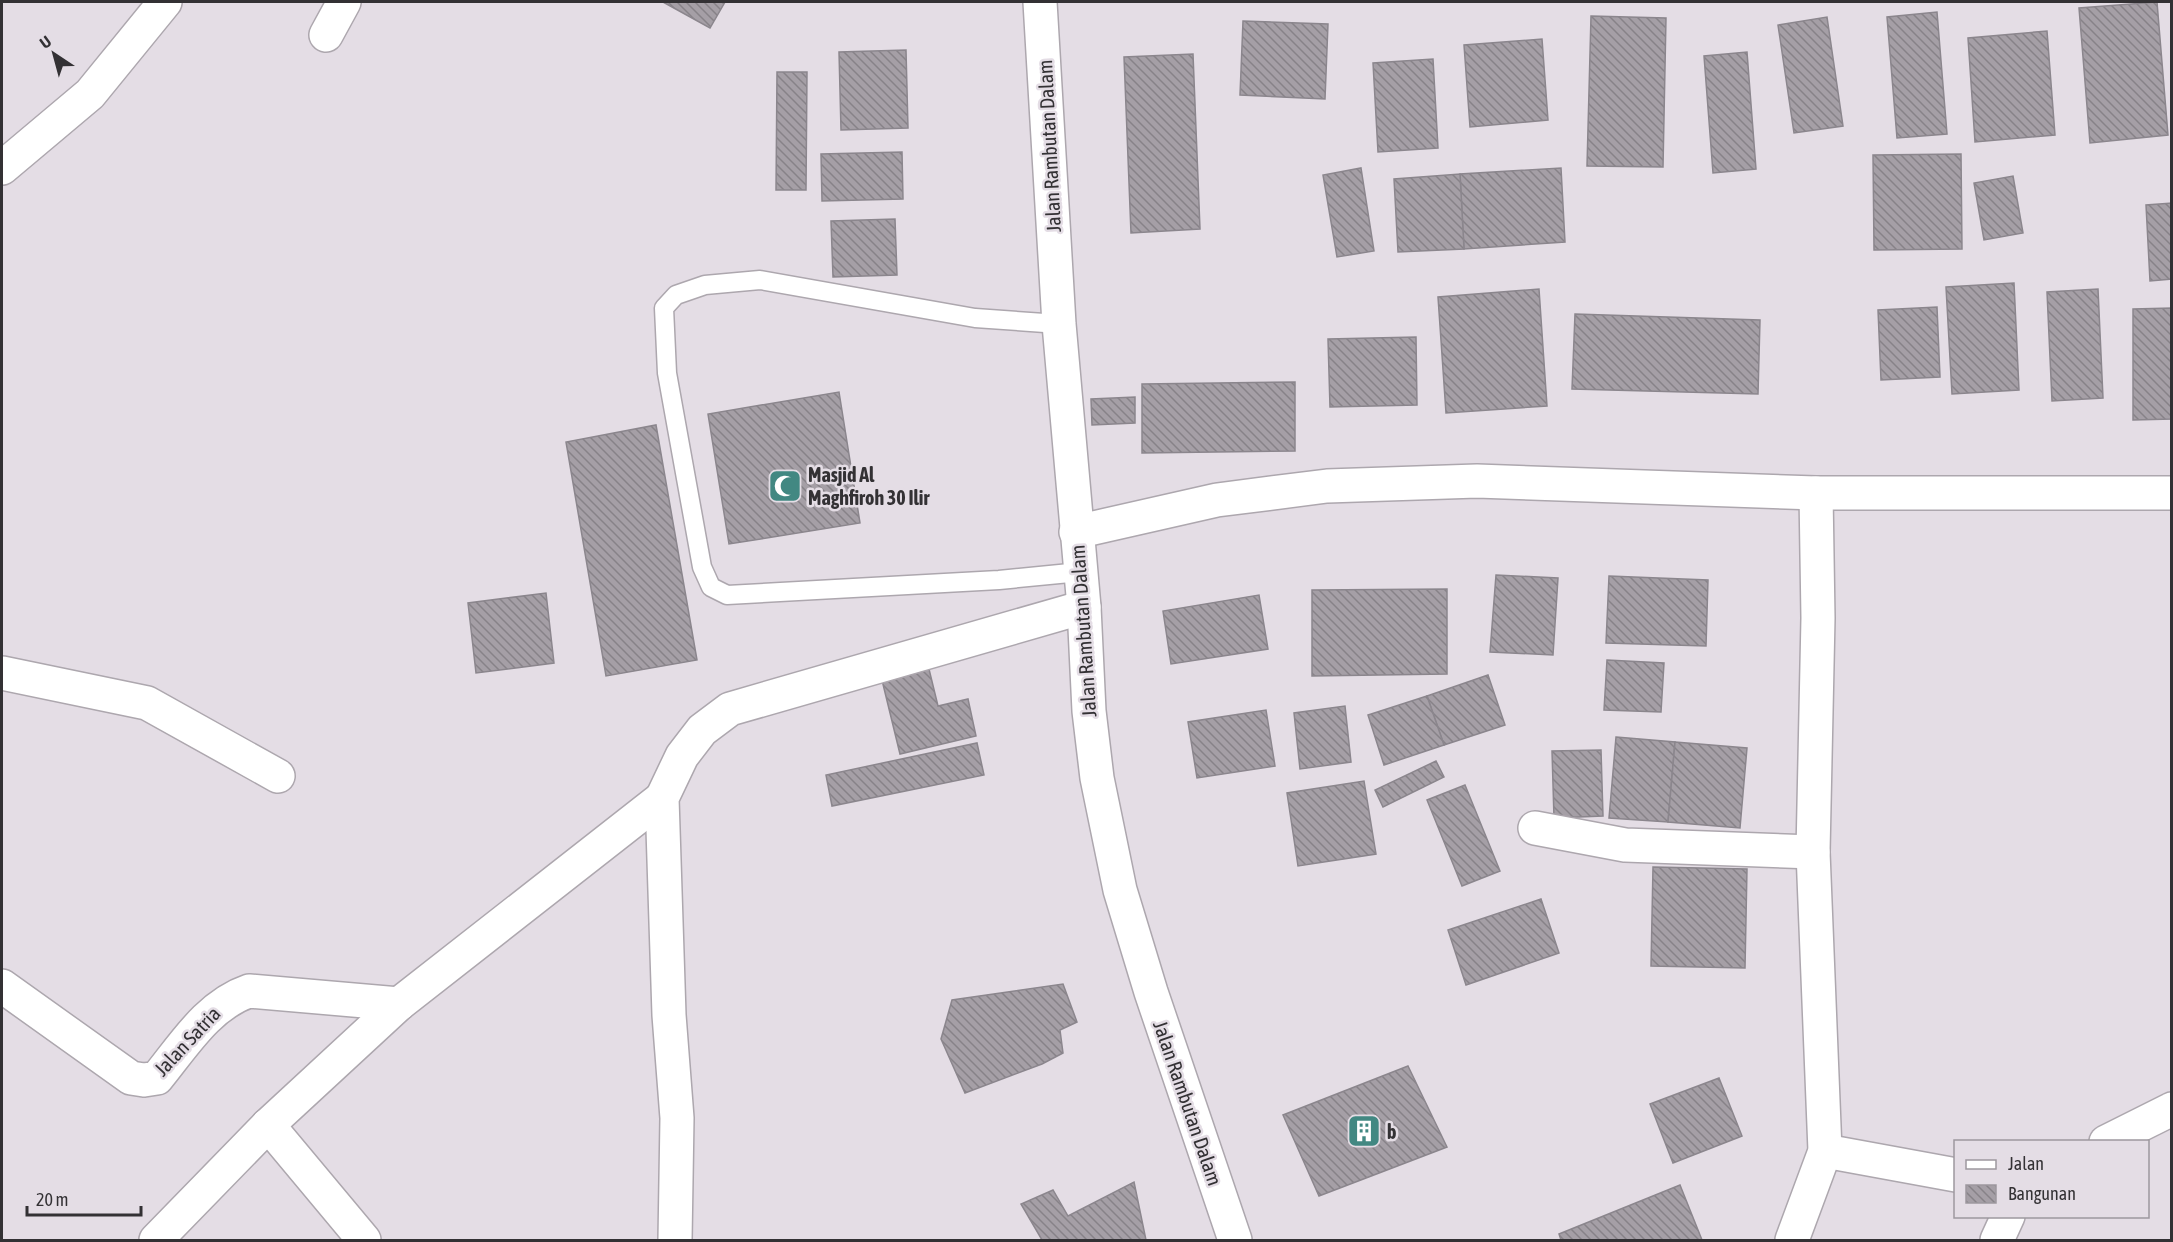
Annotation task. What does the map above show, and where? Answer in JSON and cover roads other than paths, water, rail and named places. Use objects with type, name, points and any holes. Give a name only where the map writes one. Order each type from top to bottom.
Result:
[{"type":"street","points":[[2,168],[90,94],[165,2]]},
{"type":"street","points":[[326,34],[344,2]]},
{"type":"street","name":"Jalan Rambutan Dalam","points":[[1040,2],[1059,324],[1084,607],[1089,711],[1097,778],[1120,890],[1151,992],[1235,1240]]},
{"type":"street","points":[[1076,532],[1217,500],[1327,486],[1477,481],[1816,493],[2172,493]]},
{"type":"street","points":[[1792,1240],[1825,1151],[1812,852],[1818,618],[1816,493]]},
{"type":"street","points":[[156,1240],[268,1125],[399,1004],[662,798],[682,756],[702,730],[730,709],[1084,607]]},
{"type":"street","points":[[2,673],[147,703],[278,776]]},
{"type":"street","points":[[662,798],[669,1015],[677,1118],[675,1240]]},
{"type":"street","points":[[1535,828],[1625,844],[1812,852]]},
{"type":"street","name":"Jalan Satria","points":[[2,986],[131,1078],[144,1080],[157,1078],[215,1008],[249,991],[399,1004]]},
{"type":"street","points":[[2110,1140],[2172,1108]]},
{"type":"street","points":[[268,1125],[364,1240]]},
{"type":"street","points":[[1825,1151],[1954,1175]]},
{"type":"street","points":[[1997,1240],[2007,1218]]},
{"type":"lane","points":[[1059,324],[975,318],[760,280],[705,285],[676,295],[664,308],[669,384],[702,567],[711,587],[727,595],[999,580],[1080,572]]},
{"type":"place","name":"Masjid Al Maghfiroh 30 Ilir","points":[[785,486]]},
{"type":"place","name":"b","points":[[1364,1131]]}]
